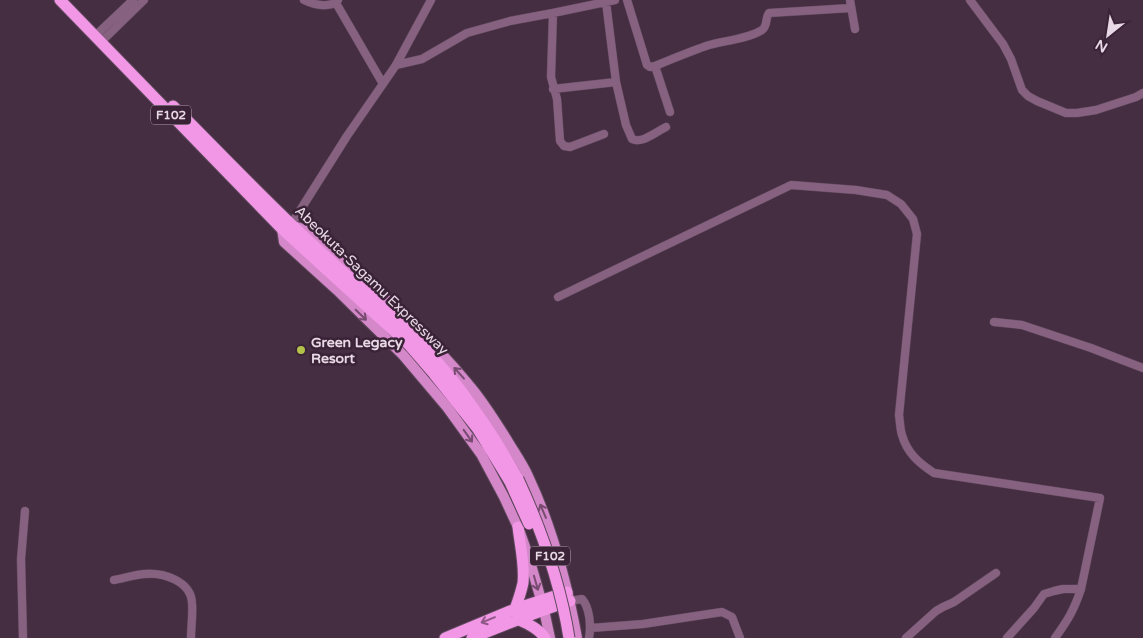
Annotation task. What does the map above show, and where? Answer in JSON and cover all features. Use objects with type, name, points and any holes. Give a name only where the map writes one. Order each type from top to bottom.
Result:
[{"type":"highway","name":"Abeokuta-Sagamu Expressway","points":[[60,0],[100,37],[287,228],[409,345],[434,374],[477,428],[531,506],[550,557],[569,638]]},
{"type":"highway","name":"Abeokuta-Sagamu Expressway","points":[[68,0],[100,37]]},
{"type":"highway","name":"Abeokuta-Sagamu Expressway","points":[[514,480],[543,560],[561,638]]},
{"type":"highway","points":[[472,638],[506,625],[516,614],[523,581],[518,527]]},
{"type":"highway","points":[[445,638],[568,596]]},
{"type":"highway","points":[[516,614],[537,629],[545,638]]},
{"type":"main road","points":[[550,638],[543,605],[518,527],[481,454],[447,407],[403,355],[284,242],[287,228],[307,230],[396,308],[427,338],[469,385],[497,423],[527,474],[545,517],[568,596],[577,638]]},
{"type":"street","points":[[100,37],[112,21],[133,0]]},
{"type":"street","points":[[100,37],[144,0]]},
{"type":"street","points":[[304,0],[313,4],[324,5],[337,2],[383,84]]},
{"type":"street","points":[[287,228],[347,136],[396,66],[431,0]]},
{"type":"street","points":[[396,66],[422,59],[467,33],[510,21],[615,0]]},
{"type":"street","points":[[627,0],[647,65],[650,67],[705,46],[763,29],[766,26],[769,13],[850,4],[856,29]]},
{"type":"street","points":[[970,0],[1003,44],[1011,59],[1022,90],[1037,101],[1066,113],[1077,113],[1096,110],[1143,93]]},
{"type":"street","points":[[606,2],[616,82],[626,125],[632,139],[636,141],[641,140],[666,127]]},
{"type":"street","points":[[553,13],[550,77],[557,99],[560,141],[564,146],[570,147],[604,134]]},
{"type":"street","points":[[655,66],[670,112]]},
{"type":"street","points":[[553,89],[616,82]]},
{"type":"street","points":[[558,296],[791,184],[887,195],[901,204],[913,219],[917,234],[899,415],[901,434],[908,449],[919,463],[934,473],[1100,498],[1081,589],[1074,608],[1055,638]]},
{"type":"street","points":[[994,322],[1022,324],[1143,368]]},
{"type":"street","points":[[22,638],[21,559],[25,511]]},
{"type":"street","points":[[906,638],[936,611],[954,602],[996,573]]},
{"type":"street","points":[[114,580],[145,574],[166,577],[184,585],[190,593],[192,602],[191,638]]},
{"type":"street","points":[[1007,638],[1044,594],[1054,590],[1081,589]]},
{"type":"street","points":[[568,596],[582,599],[586,604],[591,628],[589,638]]},
{"type":"street","points":[[591,628],[643,624],[722,612],[732,617],[740,638]]},
{"type":"place","name":"Green Legacy Resort","points":[[301,350]]}]
